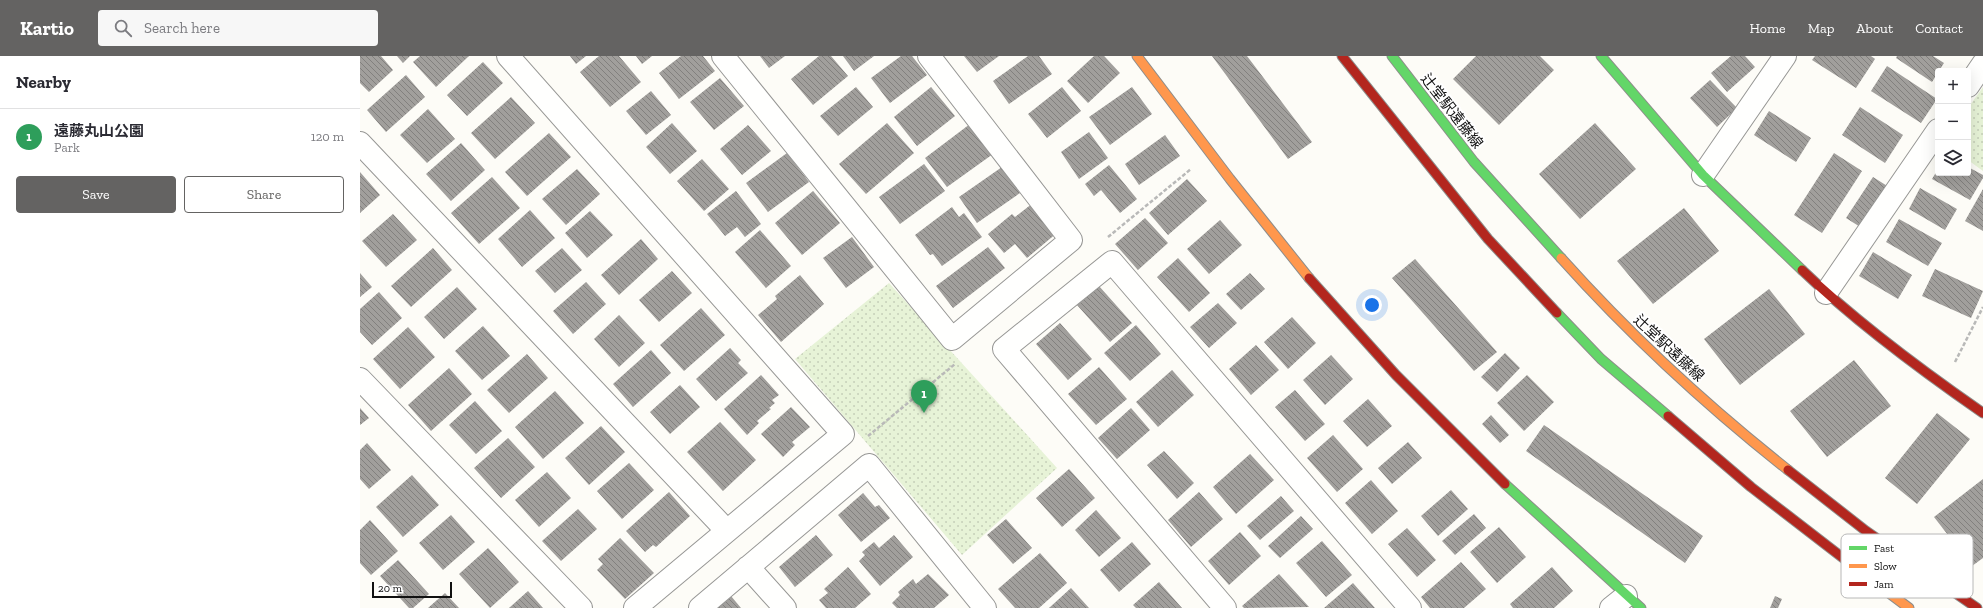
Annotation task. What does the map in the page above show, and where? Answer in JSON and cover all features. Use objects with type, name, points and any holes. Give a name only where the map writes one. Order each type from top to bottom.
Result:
[{"type":"street","points":[[508,56],[843,434],[635,608]]},
{"type":"street","points":[[723,56],[952,339],[1071,240],[929,56]]},
{"type":"street","points":[[1137,56],[1208,154],[1300,268],[1395,375],[1498,479],[1626,604]]},
{"type":"street","points":[[1342,56],[1488,238],[1601,358],[1751,487],[1841,556]]},
{"type":"street","name":"辻堂駅遠藤線","points":[[1392,56],[1474,162],[1605,307],[1732,426],[1870,534]]},
{"type":"street","points":[[1601,56],[1703,175],[1826,293],[1943,385],[1983,413]]},
{"type":"street","points":[[1703,175],[1785,56]]},
{"type":"street","points":[[1971,82],[1983,64]]},
{"type":"street","points":[[1826,293],[1935,134]]},
{"type":"street","points":[[360,144],[726,531]]},
{"type":"street","points":[[1225,608],[1004,349],[1112,262],[1410,608]]},
{"type":"street","points":[[360,379],[581,608]]},
{"type":"street","points":[[700,608],[868,465],[985,608]]},
{"type":"street","points":[[748,567],[785,608]]},
{"type":"street","points":[[1896,598],[1909,608]]},
{"type":"street","name":"辻堂駅遠藤線","points":[[1963,598],[1977,608]]},
{"type":"path","points":[[1106,239],[1208,154]]},
{"type":"path","points":[[1943,385],[1983,307]]},
{"type":"path","points":[[866,438],[956,364]]},
{"type":"green space","points":[[1983,87],[1983,171],[1971,162],[1971,104]]},
{"type":"green space","points":[[889,283],[1057,468],[962,555],[795,359]]},
{"type":"building","points":[[360,56],[381,56],[393,70],[369,92],[360,83]]},
{"type":"building","points":[[397,56],[410,56],[403,63]]},
{"type":"building","points":[[420,56],[469,56],[436,87],[413,62]]},
{"type":"building","points":[[570,56],[586,56],[576,64]]},
{"type":"building","points":[[599,56],[619,56],[641,82],[610,107],[580,72]]},
{"type":"building","points":[[636,56],[652,56],[642,64]]},
{"type":"building","points":[[681,56],[703,56],[715,71],[679,99],[659,73]]},
{"type":"building","points":[[760,56],[785,56],[769,68]]},
{"type":"building","points":[[819,56],[831,56],[848,76],[813,105],[791,79]]},
{"type":"building","points":[[843,56],[874,56],[854,71]]},
{"type":"building","points":[[901,56],[912,56],[927,75],[890,103],[871,78]]},
{"type":"building","points":[[964,56],[999,56],[977,72]]},
{"type":"building","points":[[1028,56],[1039,56],[1052,74],[1009,104],[993,81]]},
{"type":"building","points":[[1094,56],[1104,56],[1120,73],[1088,103],[1067,81]]},
{"type":"building","points":[[1212,56],[1247,56],[1312,142],[1288,159]]},
{"type":"building","points":[[1476,56],[1540,56],[1554,70],[1499,125],[1453,79]]},
{"type":"building","points":[[1731,56],[1745,56],[1755,67],[1727,92],[1711,73]]},
{"type":"building","points":[[1815,56],[1871,56],[1875,59],[1856,88],[1812,60]]},
{"type":"building","points":[[1897,56],[1933,56],[1944,63],[1941,68],[1935,68],[1935,77],[1932,82],[1896,58]]},
{"type":"building","points":[[483,62],[503,83],[467,116],[447,95]]},
{"type":"building","points":[[1887,66],[1935,98],[1935,102],[1921,123],[1871,91]]},
{"type":"building","points":[[406,75],[425,97],[386,132],[367,110]]},
{"type":"building","points":[[720,78],[744,106],[714,130],[690,102]]},
{"type":"building","points":[[1710,80],[1737,108],[1717,127],[1690,98]]},
{"type":"building","points":[[856,87],[873,107],[838,136],[820,116]]},
{"type":"building","points":[[931,87],[955,116],[917,146],[894,117]]},
{"type":"building","points":[[1062,87],[1081,111],[1047,138],[1028,114]]},
{"type":"building","points":[[1132,87],[1152,114],[1110,145],[1089,117]]},
{"type":"building","points":[[651,91],[671,115],[646,135],[626,111]]},
{"type":"building","points":[[511,97],[535,123],[495,159],[471,133]]},
{"type":"building","points":[[1860,107],[1903,135],[1885,163],[1842,135]]},
{"type":"building","points":[[428,109],[455,139],[427,163],[400,135]]},
{"type":"building","points":[[1769,111],[1811,138],[1796,162],[1754,135]]},
{"type":"building","points":[[672,123],[697,151],[670,174],[646,147]]},
{"type":"building","points":[[887,123],[914,153],[866,194],[839,164]]},
{"type":"building","points":[[1595,123],[1636,169],[1580,219],[1539,174]]},
{"type":"building","points":[[970,124],[993,154],[947,187],[925,158]]},
{"type":"building","points":[[748,125],[771,151],[742,175],[720,149]]},
{"type":"building","points":[[1089,132],[1108,158],[1079,179],[1061,152]]},
{"type":"building","points":[[549,133],[571,157],[527,196],[505,172]]},
{"type":"building","points":[[1165,135],[1180,156],[1139,185],[1125,164]]},
{"type":"building","points":[[461,143],[485,170],[451,201],[426,174]]},
{"type":"building","points":[[787,153],[809,182],[768,212],[746,183]]},
{"type":"building","points":[[1834,153],[1862,171],[1822,233],[1794,215]]},
{"type":"building","points":[[702,159],[729,189],[704,211],[677,181]]},
{"type":"building","points":[[924,164],[945,191],[900,224],[879,197]]},
{"type":"building","points":[[1109,165],[1137,199],[1120,213],[1101,190],[1094,196],[1085,184]]},
{"type":"building","points":[[1002,167],[1020,193],[977,223],[959,197]]},
{"type":"building","points":[[577,169],[600,194],[566,225],[542,199]]},
{"type":"building","points":[[1971,169],[1983,175],[1983,178],[1970,200],[1932,179],[1935,174],[1935,176],[1971,176]]},
{"type":"building","points":[[360,172],[380,195],[360,213]]},
{"type":"building","points":[[492,177],[520,208],[479,244],[451,213]]},
{"type":"building","points":[[1873,177],[1892,189],[1865,230],[1846,218]]},
{"type":"building","points":[[1187,179],[1207,201],[1168,235],[1149,213]]},
{"type":"building","points":[[1920,188],[1957,209],[1945,230],[1909,209]]},
{"type":"building","points":[[1983,189],[1983,231],[1965,221]]},
{"type":"building","points":[[736,191],[761,224],[745,237],[737,227],[725,236],[707,214]]},
{"type":"building","points":[[813,191],[840,223],[802,255],[775,223]]},
{"type":"building","points":[[1033,203],[1058,232],[1027,258],[1015,244],[1004,253],[988,234],[1012,214],[1015,217]]},
{"type":"building","points":[[952,207],[959,217],[964,213],[982,237],[942,266],[933,254],[930,255],[915,235]]},
{"type":"building","points":[[1684,208],[1719,251],[1653,304],[1617,261]]},
{"type":"building","points":[[530,210],[555,238],[522,267],[498,239]]},
{"type":"building","points":[[590,211],[613,235],[587,258],[565,233]]},
{"type":"building","points":[[393,214],[417,240],[386,267],[362,241]]},
{"type":"building","points":[[1145,218],[1168,243],[1138,270],[1115,244]]},
{"type":"building","points":[[1899,219],[1942,243],[1928,266],[1886,242]]},
{"type":"building","points":[[1220,220],[1242,245],[1209,274],[1187,249]]},
{"type":"building","points":[[760,230],[791,266],[766,288],[735,252]]},
{"type":"building","points":[[852,237],[874,267],[846,288],[823,258]]},
{"type":"building","points":[[641,239],[658,259],[619,295],[601,275]]},
{"type":"building","points":[[988,247],[1005,268],[953,308],[936,286]]},
{"type":"building","points":[[433,248],[452,270],[411,307],[391,286]]},
{"type":"building","points":[[562,248],[582,270],[555,293],[535,271]]},
{"type":"building","points":[[1873,252],[1912,275],[1898,299],[1859,276]]},
{"type":"building","points":[[1178,258],[1210,293],[1189,312],[1157,277]]},
{"type":"building","points":[[1415,259],[1497,352],[1474,371],[1392,278]]},
{"type":"building","points":[[1935,269],[1983,291],[1971,318],[1922,296]]},
{"type":"building","points":[[672,271],[692,293],[659,322],[639,300]]},
{"type":"building","points":[[360,273],[372,287],[360,297]]},
{"type":"building","points":[[1250,273],[1265,289],[1241,310],[1226,294]]},
{"type":"building","points":[[800,275],[824,304],[781,342],[758,315],[777,299],[775,296]]},
{"type":"building","points":[[586,282],[606,304],[573,334],[553,311]]},
{"type":"building","points":[[1099,286],[1132,323],[1110,342],[1077,305]]},
{"type":"building","points":[[457,287],[477,309],[444,339],[424,317]]},
{"type":"building","points":[[1769,289],[1805,334],[1740,385],[1704,339]]},
{"type":"building","points":[[379,292],[402,318],[372,345],[360,332],[360,309]]},
{"type":"building","points":[[1218,303],[1237,323],[1209,348],[1190,327]]},
{"type":"building","points":[[701,308],[725,335],[684,371],[660,345]]},
{"type":"building","points":[[619,315],[645,343],[619,367],[594,339]]},
{"type":"building","points":[[1292,317],[1316,343],[1288,369],[1264,342]]},
{"type":"building","points":[[1060,323],[1092,359],[1068,380],[1036,344]]},
{"type":"building","points":[[1136,325],[1161,354],[1130,381],[1104,353]]},
{"type":"building","points":[[483,326],[510,356],[482,380],[455,351]]},
{"type":"building","points":[[408,327],[435,357],[400,389],[373,359]]},
{"type":"building","points":[[1256,345],[1279,370],[1251,395],[1229,369]]},
{"type":"building","points":[[730,348],[741,360],[738,363],[748,373],[716,401],[696,379]]},
{"type":"building","points":[[651,350],[671,373],[633,407],[613,384]]},
{"type":"building","points":[[1505,353],[1520,368],[1497,392],[1481,377]]},
{"type":"building","points":[[527,354],[548,378],[509,413],[487,390]]},
{"type":"building","points":[[1331,355],[1353,379],[1325,405],[1303,380]]},
{"type":"building","points":[[1854,360],[1891,406],[1827,457],[1790,411]]},
{"type":"building","points":[[1099,367],[1127,399],[1096,425],[1068,394]]},
{"type":"building","points":[[449,368],[472,394],[431,431],[408,405]]},
{"type":"building","points":[[1172,370],[1194,395],[1158,427],[1136,402]]},
{"type":"building","points":[[761,375],[779,395],[772,400],[775,403],[769,408],[771,409],[757,421],[759,423],[747,435],[724,409]]},
{"type":"building","points":[[1527,375],[1554,402],[1524,431],[1497,403]]},
{"type":"building","points":[[680,385],[700,407],[670,434],[650,412]]},
{"type":"building","points":[[1295,390],[1325,424],[1305,441],[1275,407]]},
{"type":"building","points":[[555,391],[584,423],[543,459],[515,427]]},
{"type":"building","points":[[1368,399],[1392,426],[1367,447],[1343,421]]},
{"type":"building","points":[[475,401],[502,431],[476,454],[449,425]]},
{"type":"building","points":[[791,407],[810,427],[792,442],[795,445],[783,457],[761,434]]},
{"type":"building","points":[[360,408],[369,418],[360,425]]},
{"type":"building","points":[[1131,408],[1150,430],[1117,459],[1098,438]]},
{"type":"building","points":[[1937,413],[1970,439],[1917,504],[1885,478]]},
{"type":"building","points":[[1491,415],[1509,435],[1500,443],[1482,424]]},
{"type":"building","points":[[720,422],[756,460],[723,491],[687,452]]},
{"type":"building","points":[[1544,425],[1703,536],[1685,563],[1526,451]]},
{"type":"building","points":[[601,426],[625,452],[589,485],[565,458]]},
{"type":"building","points":[[1333,435],[1363,469],[1337,492],[1307,458]]},
{"type":"building","points":[[508,438],[535,467],[501,498],[474,468]]},
{"type":"building","points":[[1408,442],[1422,458],[1392,484],[1378,468]]},
{"type":"building","points":[[367,443],[391,470],[369,489],[360,479],[360,450]]},
{"type":"building","points":[[1164,451],[1194,483],[1177,499],[1147,465]]},
{"type":"building","points":[[1250,454],[1274,480],[1236,514],[1213,487]]},
{"type":"building","points":[[629,463],[654,490],[622,519],[597,491]]},
{"type":"building","points":[[1069,469],[1095,498],[1062,527],[1036,498]]},
{"type":"building","points":[[547,472],[571,498],[539,527],[515,500]]},
{"type":"building","points":[[412,475],[439,505],[403,537],[376,507]]},
{"type":"building","points":[[1983,479],[1983,558],[1973,565],[1973,534],[1947,534],[1934,517]]},
{"type":"building","points":[[1371,480],[1398,511],[1372,534],[1345,503]]},
{"type":"building","points":[[1451,490],[1468,509],[1438,536],[1421,516]]},
{"type":"building","points":[[669,492],[690,516],[656,547],[653,545],[645,552],[626,531]]},
{"type":"building","points":[[1199,492],[1223,519],[1191,547],[1168,520]]},
{"type":"building","points":[[863,493],[875,507],[879,505],[890,518],[861,542],[838,515]]},
{"type":"building","points":[[1281,496],[1294,511],[1260,540],[1247,526]]},
{"type":"building","points":[[578,509],[597,529],[561,561],[542,541]]},
{"type":"building","points":[[1096,510],[1121,538],[1099,557],[1075,530]]},
{"type":"building","points":[[1474,514],[1486,528],[1455,555],[1442,541]]},
{"type":"building","points":[[451,515],[475,542],[443,570],[419,543]]},
{"type":"building","points":[[1301,516],[1313,529],[1280,558],[1268,546]]},
{"type":"building","points":[[1006,519],[1032,548],[1013,564],[987,535]]},
{"type":"building","points":[[370,520],[398,551],[371,575],[360,563],[360,530]]},
{"type":"building","points":[[1499,527],[1526,557],[1497,583],[1470,552]]},
{"type":"building","points":[[1407,528],[1436,560],[1417,577],[1388,544]]},
{"type":"building","points":[[1240,532],[1261,556],[1229,585],[1208,561]]},
{"type":"building","points":[[816,535],[833,555],[795,587],[779,567]]},
{"type":"building","points":[[894,535],[913,557],[880,586],[859,561],[865,555],[862,552],[874,542],[879,548]]},
{"type":"building","points":[[620,538],[654,573],[625,599],[597,570],[603,564],[598,559]]},
{"type":"building","points":[[1322,541],[1352,575],[1326,597],[1296,563]]},
{"type":"building","points":[[1132,542],[1151,564],[1119,592],[1100,570]]},
{"type":"building","points":[[488,548],[519,582],[490,608],[459,574]]},
{"type":"building","points":[[1040,553],[1067,583],[1039,608],[1015,608],[998,589]]},
{"type":"building","points":[[398,560],[429,594],[413,608],[409,608],[380,576]]},
{"type":"building","points":[[1461,562],[1486,589],[1464,608],[1430,608],[1421,597]]},
{"type":"building","points":[[848,567],[871,594],[855,608],[826,608],[819,600],[828,593],[824,589]]},
{"type":"building","points":[[1552,567],[1573,591],[1554,608],[1513,608],[1510,604]]},
{"type":"building","points":[[928,574],[949,595],[934,608],[897,608],[892,603],[900,595],[898,592],[913,579],[916,584]]},
{"type":"building","points":[[1279,574],[1309,607],[1244,608],[1242,606]]},
{"type":"building","points":[[1159,582],[1182,608],[1136,608],[1133,605]]},
{"type":"building","points":[[1353,583],[1375,608],[1324,608]]},
{"type":"building","points":[[1071,588],[1089,608],[1049,608]]},
{"type":"building","points":[[528,591],[543,608],[509,608]]},
{"type":"building","points":[[445,593],[459,608],[428,608]]},
{"type":"building","points":[[731,596],[741,608],[716,608]]},
{"type":"building","points":[[1775,596],[1782,599],[1778,608],[1770,608]]},
{"type":"traffic: fast","points":[[1392,56],[1474,162],[1561,258]]},
{"type":"traffic: fast","points":[[1601,56],[1703,175],[1802,270]]},
{"type":"traffic: fast","points":[[1557,313],[1601,359],[1668,416]]},
{"type":"traffic: fast","points":[[1505,484],[1641,608]]},
{"type":"traffic: slow","points":[[1137,56],[1230,179],[1309,278]]},
{"type":"traffic: slow","points":[[1561,258],[1614,315],[1670,369],[1728,421],[1788,470]]},
{"type":"traffic: slow","points":[[1896,598],[1909,608]]},
{"type":"traffic: jam","points":[[1342,56],[1488,239],[1557,313]]},
{"type":"traffic: jam","points":[[1802,270],[1867,327],[1936,380],[1983,413]]},
{"type":"traffic: jam","points":[[1309,278],[1396,375],[1505,484]]},
{"type":"traffic: jam","points":[[1668,416],[1751,487],[1841,556]]},
{"type":"traffic: jam","points":[[1788,470],[1870,534]]},
{"type":"traffic: jam","points":[[1963,598],[1977,608]]},
{"type":"place","name":"遠藤丸山公園","points":[[924,413]]}]
